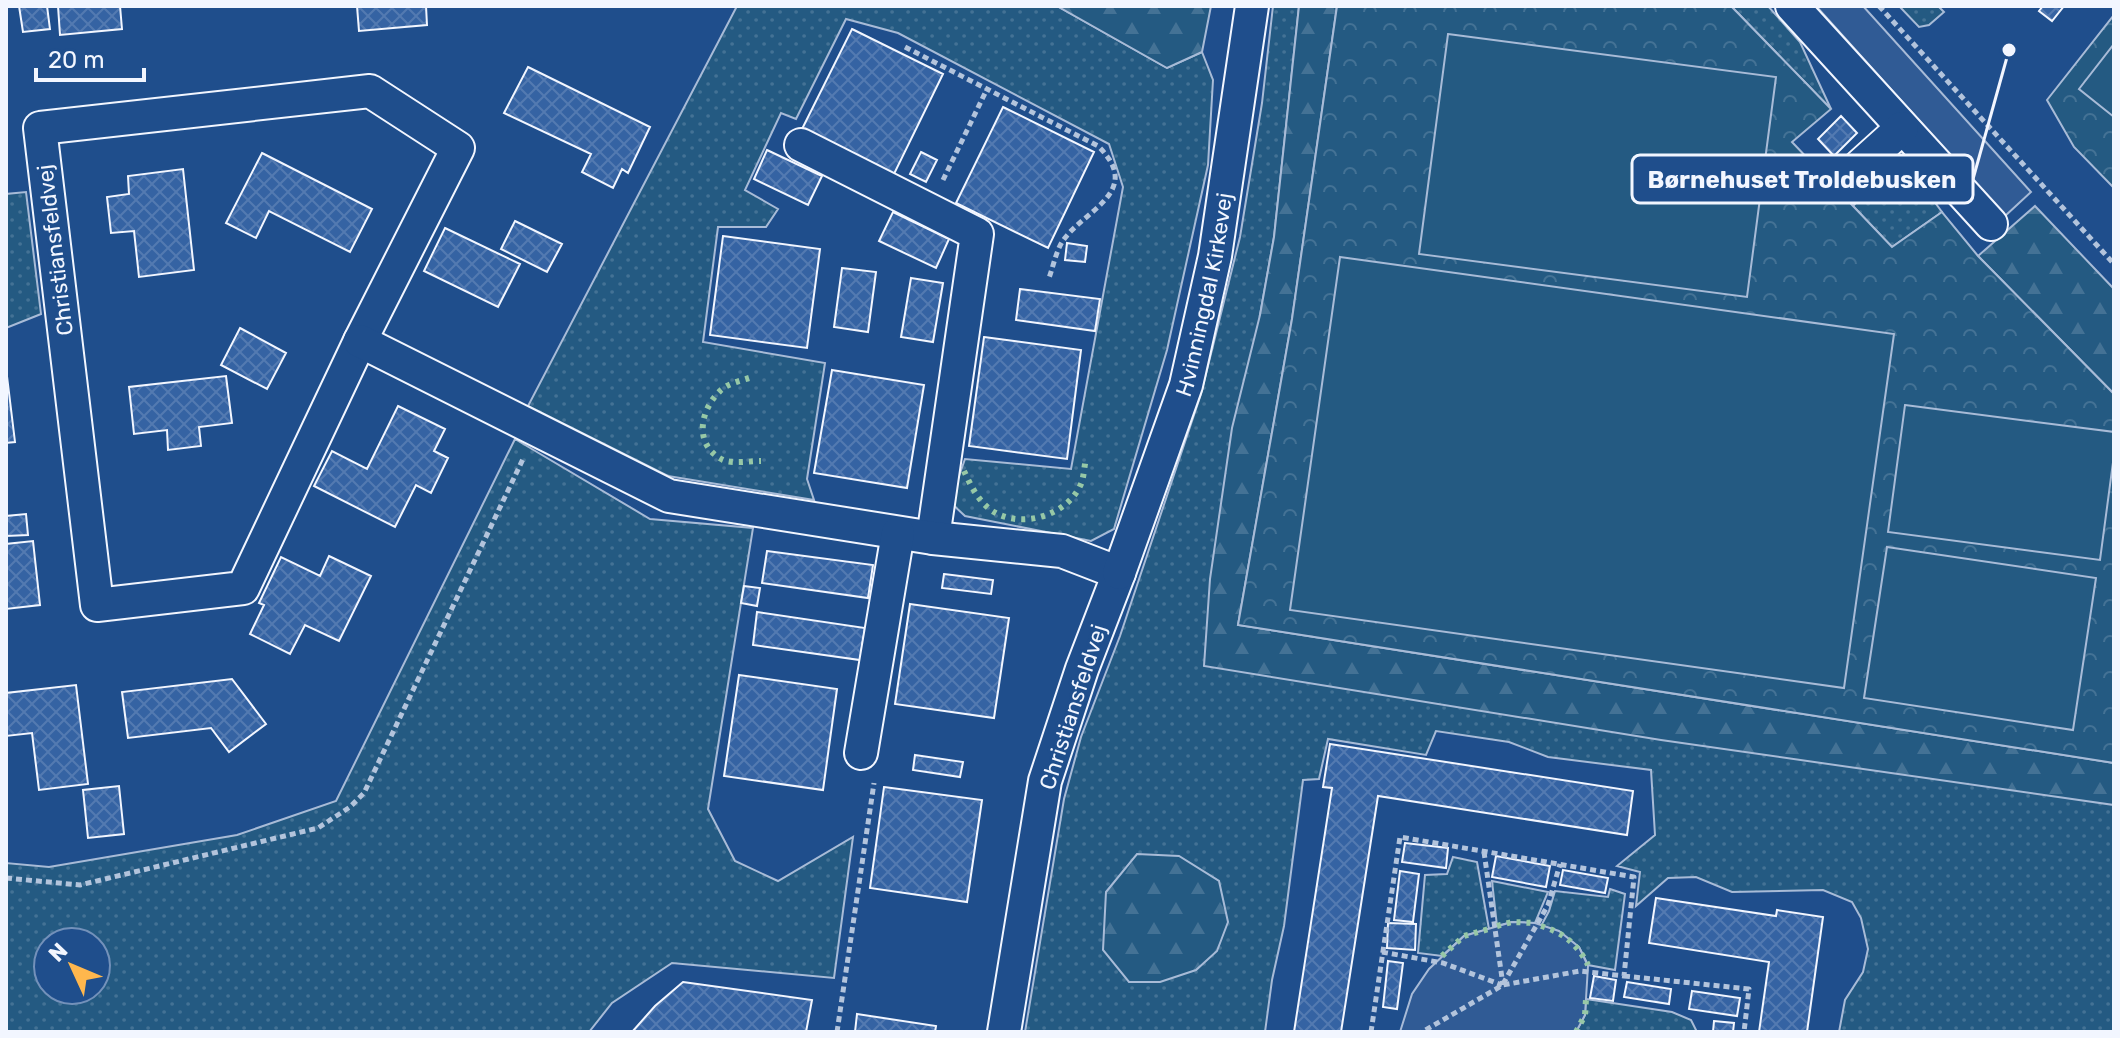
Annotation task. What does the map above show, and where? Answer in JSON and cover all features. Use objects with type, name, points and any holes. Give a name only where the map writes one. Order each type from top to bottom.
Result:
[{"type":"street","name":"Hvinningdal Kirkevej","points":[[1119,573],[1186,385],[1215,256],[1252,6]]},
{"type":"street","points":[[1792,6],[1991,224]]},
{"type":"street","name":"Christiansfeldvej","points":[[370,91],[458,148],[360,341],[243,588],[97,605],[40,128],[370,91]]},
{"type":"street","points":[[1851,174],[1902,128]]},
{"type":"street","points":[[801,145],[977,234],[933,538]]},
{"type":"street","points":[[360,341],[669,496],[933,538],[1062,551],[1119,573]]},
{"type":"street","points":[[861,753],[898,533]]},
{"type":"street","name":"Christiansfeldvej","points":[[1004,1032],[1045,781],[1082,669],[1119,573]]},
{"type":"path","points":[[1879,6],[2114,264]]},
{"type":"path","points":[[905,47],[1098,146],[1110,158],[1114,174],[1112,191],[1105,203],[1062,242],[1049,278]]},
{"type":"path","points":[[928,209],[987,89]]},
{"type":"path","points":[[6,878],[80,885],[318,828],[350,807],[364,793],[536,430]]},
{"type":"path","points":[[837,1032],[875,781],[861,753]]},
{"type":"path","points":[[1371,1032],[1400,837],[1634,877],[1624,976]]},
{"type":"path","points":[[1484,851],[1503,985]]},
{"type":"path","points":[[1503,985],[1548,905],[1560,864]]},
{"type":"path","points":[[1382,952],[1443,963],[1503,985]]},
{"type":"path","points":[[1422,1032],[1503,985],[1580,971],[1749,989],[1744,1032]]},
{"type":"green space","points":[[737,6],[1057,6],[1167,68],[1202,52],[1213,80],[1208,165],[1167,350],[1114,529],[1091,541],[965,516],[950,502],[965,459],[1071,469],[1123,187],[1109,144],[898,33],[846,19],[796,119],[781,113],[745,190],[778,209],[766,227],[718,227],[703,342],[825,363],[807,479],[814,500],[668,476],[528,406]]},
{"type":"green space","points":[[1057,6],[1211,6],[1202,52],[1167,68]]},
{"type":"green space","points":[[1273,6],[1299,6],[1274,237],[1260,315],[2114,805],[2114,1032],[1839,1032],[1845,1000],[1863,972],[1868,949],[1861,918],[1852,902],[1823,890],[1732,892],[1696,877],[1668,878],[1636,906],[1640,872],[1617,866],[1655,835],[1651,770],[1548,757],[1509,742],[1436,731],[1426,755],[1328,739],[1319,779],[1303,780],[1284,926],[1265,1032],[1025,1032],[1064,799],[1081,737],[1120,636],[1201,394],[1240,237],[1262,103]]},
{"type":"green space","points":[[1299,6],[1337,6],[1292,319],[1238,625],[2114,763],[2114,805],[1661,740],[1204,666],[1210,579],[1232,428],[1260,315],[1274,237]]},
{"type":"green space","points":[[1337,6],[1731,6],[1831,109],[1792,142],[1892,247],[1942,212],[1978,256],[2114,394],[2114,763],[1238,625],[1292,319]]},
{"type":"green space","points":[[1731,6],[1768,6],[1800,42],[1831,109]]},
{"type":"green space","points":[[1899,6],[1938,6],[1944,12],[1929,25],[1919,27]]},
{"type":"green space","points":[[2114,15],[2114,188],[2074,147],[2047,100]]},
{"type":"green space","points":[[1448,34],[1776,77],[1747,297],[1419,254]]},
{"type":"green space","points":[[2114,44],[2114,117],[2079,89]]},
{"type":"green space","points":[[1891,165],[1919,181],[1942,212],[1892,247],[1853,206]]},
{"type":"green space","points":[[26,192],[41,314],[6,328],[6,194]]},
{"type":"green space","points":[[2035,206],[2114,289],[2114,394],[1978,256]]},
{"type":"green space","points":[[1340,257],[1894,334],[1844,688],[1290,610]]},
{"type":"green space","points":[[1905,405],[2114,432],[2114,455],[2100,560],[1888,532]]},
{"type":"green space","points":[[515,439],[650,519],[753,528],[708,809],[735,861],[778,881],[853,837],[834,978],[672,963],[612,1003],[589,1032],[6,1032],[6,863],[49,867],[237,835],[336,801]]},
{"type":"green space","points":[[1887,547],[2096,578],[2073,730],[1864,698]]},
{"type":"green space","points":[[1137,854],[1179,856],[1219,881],[1228,922],[1217,951],[1196,970],[1160,982],[1129,982],[1103,950],[1106,892]]},
{"type":"green space","points":[[1453,857],[1477,862],[1489,929],[1464,936],[1442,956],[1418,953],[1425,875],[1447,874]]},
{"type":"green space","points":[[1492,881],[1548,892],[1535,923],[1512,922],[1497,926]]},
{"type":"green space","points":[[1610,889],[1625,894],[1615,970],[1588,965],[1579,947],[1541,926],[1555,891],[1608,897]]},
{"type":"green space","points":[[1586,999],[1672,1012],[1691,1020],[1697,1032],[1576,1032],[1585,1015]]},
{"type":"shaded area","points":[[1816,6],[1863,6],[2031,192],[2005,216]]},
{"type":"shaded area","points":[[1512,922],[1535,923],[1559,931],[1579,947],[1588,966],[1585,1015],[1576,1032],[1400,1032],[1412,994],[1429,969],[1464,936]]},
{"type":"building","points":[[19,6],[47,6],[50,29],[23,32]]},
{"type":"building","points":[[58,6],[120,6],[122,29],[60,35]]},
{"type":"building","points":[[357,6],[426,6],[427,25],[359,31]]},
{"type":"building","points":[[2043,6],[2064,6],[2052,21],[2039,11]]},
{"type":"building","points":[[852,29],[943,74],[893,176],[801,131]]},
{"type":"building","points":[[528,67],[650,127],[628,173],[622,169],[613,188],[582,172],[591,154],[504,113]]},
{"type":"building","points":[[1003,107],[1094,152],[1048,248],[956,203]]},
{"type":"building","points":[[1841,116],[1857,133],[1834,156],[1818,139]]},
{"type":"building","points":[[767,150],[822,176],[808,205],[754,179]]},
{"type":"building","points":[[921,152],[937,160],[926,182],[910,174]]},
{"type":"building","points":[[262,153],[372,209],[350,252],[269,211],[256,238],[226,223]]},
{"type":"building","points":[[183,169],[194,270],[139,277],[134,231],[111,233],[107,197],[129,194],[128,176]]},
{"type":"building","points":[[893,212],[949,239],[936,268],[879,241]]},
{"type":"building","points":[[515,221],[562,244],[547,272],[501,249]]},
{"type":"building","points":[[445,228],[520,264],[498,307],[424,271]]},
{"type":"building","points":[[723,236],[820,249],[807,348],[710,335]]},
{"type":"building","points":[[1067,243],[1087,246],[1085,262],[1065,260]]},
{"type":"building","points":[[842,268],[876,272],[868,332],[834,327]]},
{"type":"building","points":[[911,278],[943,283],[933,342],[901,337]]},
{"type":"building","points":[[1020,289],[1100,299],[1095,331],[1016,320]]},
{"type":"building","points":[[240,328],[286,353],[267,389],[221,365]]},
{"type":"building","points":[[984,337],[1081,350],[1067,459],[969,446]]},
{"type":"building","points":[[6,368],[15,442],[6,443]]},
{"type":"building","points":[[832,370],[924,385],[907,488],[814,473]]},
{"type":"building","points":[[226,376],[232,423],[199,427],[201,446],[168,450],[167,430],[134,434],[129,387]]},
{"type":"building","points":[[398,406],[445,429],[434,451],[448,458],[431,493],[416,485],[395,527],[314,486],[332,451],[367,469]]},
{"type":"building","points":[[26,514],[28,535],[6,536],[6,516]]},
{"type":"building","points":[[33,541],[40,605],[6,609],[6,544]]},
{"type":"building","points":[[767,551],[873,565],[868,598],[762,583]]},
{"type":"building","points":[[329,556],[371,576],[339,641],[305,625],[290,654],[250,634],[264,605],[259,603],[281,557],[320,576]]},
{"type":"building","points":[[944,574],[993,580],[991,594],[942,588]]},
{"type":"building","points":[[744,586],[760,588],[757,606],[741,603]]},
{"type":"building","points":[[910,604],[1009,618],[994,718],[895,704]]},
{"type":"building","points":[[757,612],[865,628],[860,660],[753,645]]},
{"type":"building","points":[[739,675],[837,689],[823,790],[724,776]]},
{"type":"building","points":[[232,679],[266,724],[229,752],[211,728],[128,738],[122,692]]},
{"type":"building","points":[[76,685],[88,784],[39,790],[32,733],[6,736],[6,693]]},
{"type":"building","points":[[1330,744],[1633,791],[1627,835],[1378,796],[1341,1032],[1294,1032],[1332,788],[1323,787]]},
{"type":"building","points":[[915,755],[963,762],[960,777],[913,770]]},
{"type":"building","points":[[119,786],[124,834],[88,838],[83,790]]},
{"type":"building","points":[[884,787],[982,800],[967,902],[870,888]]},
{"type":"building","points":[[1405,843],[1448,848],[1446,868],[1402,862]]},
{"type":"building","points":[[1496,856],[1550,866],[1546,887],[1492,877]]},
{"type":"building","points":[[1563,870],[1608,878],[1605,893],[1560,885]]},
{"type":"building","points":[[1400,871],[1419,874],[1413,922],[1394,920]]},
{"type":"building","points":[[1656,898],[1776,916],[1777,910],[1823,917],[1807,1032],[1759,1032],[1769,962],[1649,943]]},
{"type":"building","points":[[1388,923],[1416,924],[1415,950],[1387,948]]},
{"type":"building","points":[[1388,961],[1403,963],[1397,1009],[1383,1007]]},
{"type":"building","points":[[1594,976],[1616,980],[1613,1001],[1590,998]]},
{"type":"building","points":[[683,982],[812,1000],[806,1032],[632,1032],[655,1006]]},
{"type":"building","points":[[1627,982],[1671,989],[1669,1004],[1624,997]]},
{"type":"building","points":[[1692,991],[1740,998],[1737,1016],[1689,1009]]},
{"type":"building","points":[[857,1014],[936,1026],[935,1032],[855,1032]]},
{"type":"building","points":[[1714,1021],[1734,1023],[1733,1032],[1713,1032]]},
{"type":"hedge","points":[[749,378],[726,386],[713,399],[704,417],[704,437],[713,454],[723,460],[761,461]]},
{"type":"hedge","points":[[964,471],[976,494],[994,512],[1006,517],[1031,519],[1055,511],[1075,495],[1082,481],[1086,459]]},
{"type":"hedge","points":[[1497,926],[1512,922],[1535,923]]},
{"type":"hedge","points":[[1541,926],[1569,940],[1588,965]]},
{"type":"hedge","points":[[1442,956],[1464,936],[1489,929]]},
{"type":"hedge","points":[[1576,1032],[1585,1015],[1586,999]]},
{"type":"place","name":"Børnehuset Troldebusken","points":[[2009,50]]}]
